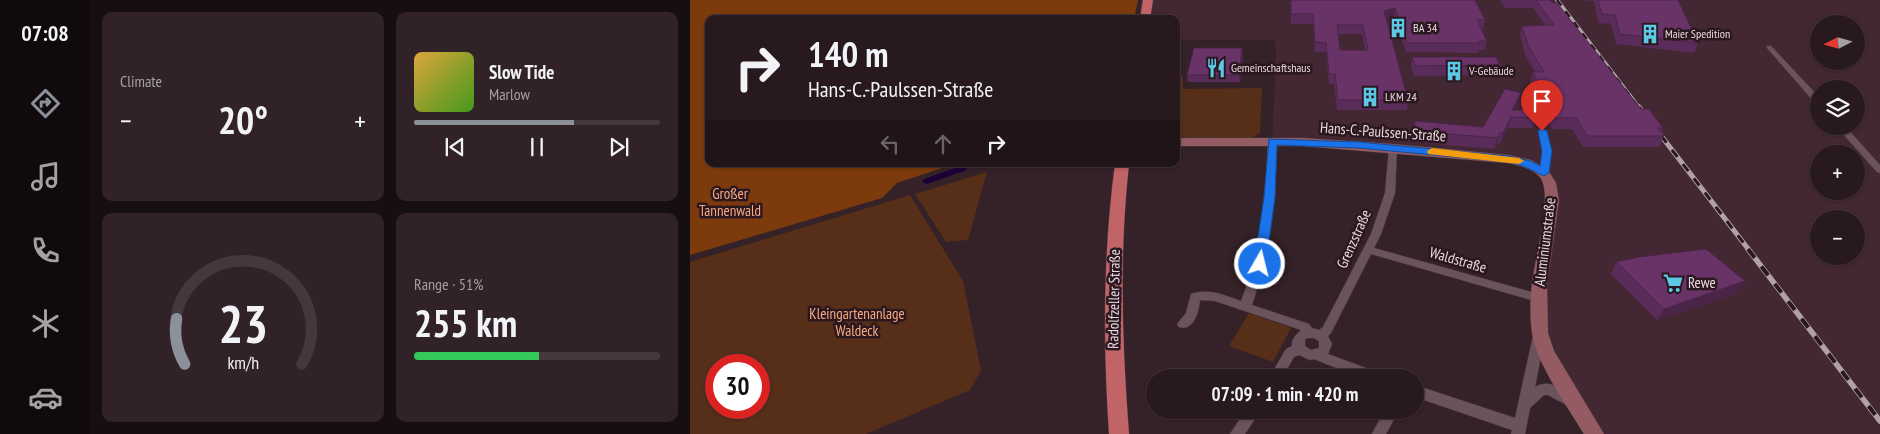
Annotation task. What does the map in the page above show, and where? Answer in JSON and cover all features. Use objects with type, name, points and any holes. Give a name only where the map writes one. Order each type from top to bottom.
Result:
[{"type":"main road","points":[[1146,15],[1148,0]]},
{"type":"main road","name":"Radolfzeller Straße","points":[[1119,434],[1113,361],[1113,310],[1115,230],[1122,167]]},
{"type":"street","points":[[1769,47],[1810,92]]},
{"type":"street","points":[[1542,131],[1547,151],[1544,173]]},
{"type":"street","points":[[1848,135],[1880,170]]},
{"type":"street","name":"Hans-C.-Paulssen-Straße","points":[[1180,142],[1272,142],[1394,148],[1508,159],[1527,163],[1544,173]]},
{"type":"street","points":[[1245,307],[1260,264],[1270,197],[1272,142]]},
{"type":"street","name":"Grenzstraße","points":[[1321,335],[1326,330],[1369,250],[1390,193],[1394,148]]},
{"type":"street","name":"Aluminiumstraße","points":[[1523,406],[1531,379],[1546,353],[1540,333],[1538,298],[1552,200],[1550,183],[1544,173]]},
{"type":"street","name":"Waldstraße","points":[[1369,250],[1538,298]]},
{"type":"street","points":[[1183,324],[1192,315],[1195,297],[1202,295],[1216,297],[1304,327],[1309,333]]},
{"type":"street","points":[[1316,355],[1323,352],[1326,347],[1326,340],[1321,335],[1309,333],[1301,336],[1298,342],[1299,349],[1304,353],[1316,355],[1353,369]]},
{"type":"street","name":"Aluminiumstraße","points":[[1519,430],[1540,333]]},
{"type":"street","points":[[1280,369],[1290,353],[1299,349]]},
{"type":"street","points":[[1546,353],[1594,434]]},
{"type":"street","points":[[1523,406],[1541,389],[1550,389],[1577,405]]},
{"type":"street","points":[[1424,394],[1519,430]]},
{"type":"street","points":[[1237,434],[1248,419]]},
{"type":"street","points":[[1379,434],[1387,419]]},
{"type":"shaded area","points":[[1148,0],[1880,0],[1880,434],[1594,434],[1540,333],[1550,183],[1527,163],[1272,142],[1276,55],[1274,40],[1180,40],[1180,15],[1146,15]]},
{"type":"shaded area","points":[[958,167],[966,167],[967,170],[927,184],[922,182],[924,179]]},
{"type":"green space","name":"Großer Tannenwald","points":[[690,0],[1138,0],[1135,15],[705,15],[705,167],[945,167],[897,183],[882,198],[690,255]]},
{"type":"green space","points":[[1180,77],[1183,77],[1183,89],[1262,88],[1260,133],[1252,138],[1180,137]]},
{"type":"green space","points":[[987,172],[968,240],[946,242],[915,194]]},
{"type":"green space","name":"Kleingartenanlage Waldeck","points":[[910,195],[963,281],[981,370],[970,390],[866,434],[690,434],[690,262]]},
{"type":"green space","points":[[1249,313],[1291,328],[1273,362],[1229,346]]},
{"type":"building","name":"BA 34","points":[[1291,0],[1475,0],[1485,20],[1477,20],[1487,41],[1479,41],[1481,43],[1407,43],[1395,8],[1384,11],[1408,100],[1338,100],[1335,74],[1329,74],[1326,43],[1315,42],[1313,14],[1291,14]],"holes":[[[1337,25],[1363,25],[1368,50],[1340,50]]]},
{"type":"building","points":[[1536,0],[1550,0],[1553,3],[1557,3],[1641,109],[1649,109],[1663,128],[1657,128],[1664,136],[1587,136],[1576,118],[1555,118],[1533,72],[1544,72],[1528,45],[1522,26],[1554,25]]},
{"type":"building","name":"Maier Spedition","points":[[1598,0],[1678,0],[1698,43],[1620,34],[1615,15],[1602,14]]},
{"type":"building","name":"Gemeinschaftshaus","points":[[1194,48],[1242,48],[1239,75],[1187,75]]},
{"type":"building","points":[[1412,57],[1496,57],[1500,65],[1415,66]]},
{"type":"building","points":[[1505,89],[1521,93],[1512,110],[1532,110],[1536,118],[1511,117],[1503,133],[1500,133],[1497,138],[1415,131],[1415,121],[1483,127]]},
{"type":"building","name":"Rewe","points":[[1706,249],[1745,281],[1664,309],[1616,262],[1639,257]]},
{"type":"railway","points":[[1557,0],[1640,109]]},
{"type":"railway","points":[[1639,107],[1749,250]]},
{"type":"railway","points":[[1748,249],[1880,421]]},
{"type":"slow traffic","points":[[1432,151],[1519,161]]},
{"type":"place","name":"BA 34","points":[[1398,28]]},
{"type":"place","name":"Maier Spedition","points":[[1650,34]]},
{"type":"place","name":"Gemeinschaftshaus","points":[[1216,68]]},
{"type":"place","name":"V-Gebäude","points":[[1454,71]]},
{"type":"place","name":"LKM 24","points":[[1370,97]]},
{"type":"place","name":"Rewe","points":[[1673,283]]},
{"type":"route","points":[[1260,264],[1270,197],[1272,142],[1359,145],[1508,159],[1527,163],[1544,173],[1547,151],[1542,131]]}]
